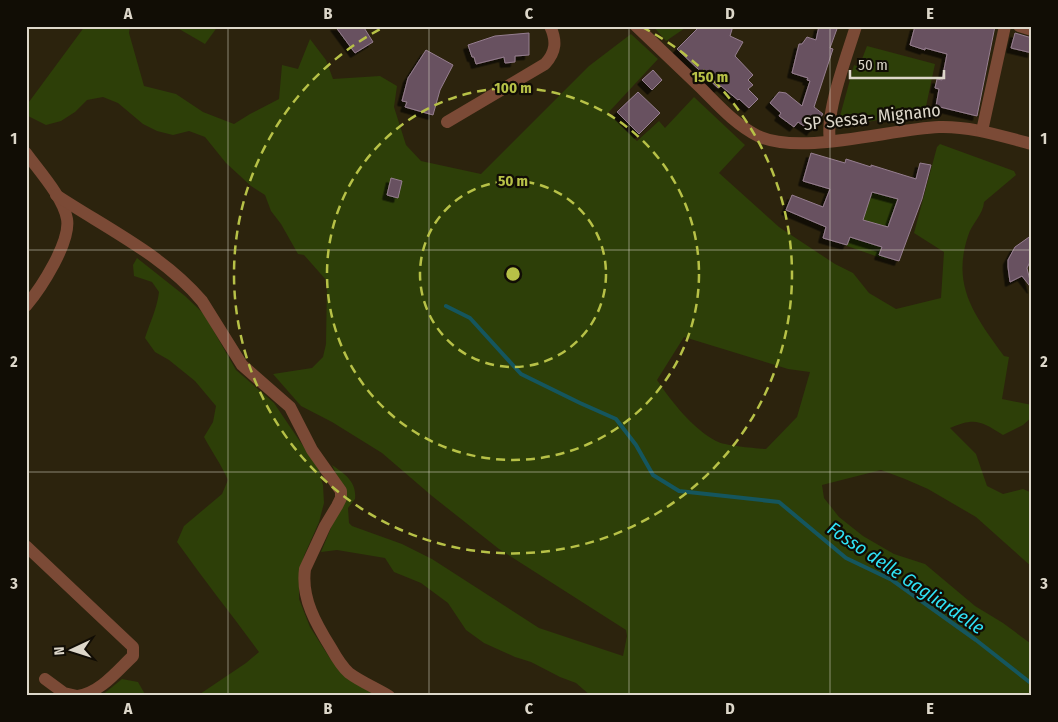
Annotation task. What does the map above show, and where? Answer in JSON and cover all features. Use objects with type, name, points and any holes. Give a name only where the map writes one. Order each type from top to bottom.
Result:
[{"type":"street","points":[[447,122],[545,64],[552,56],[555,46],[554,35],[550,26]]},
{"type":"street","name":"SP Sessa- Mignano","points":[[636,26],[725,112],[751,132],[768,140],[781,142],[830,141],[937,127],[955,127],[982,131],[1032,144]]},
{"type":"street","points":[[830,141],[828,133],[831,112],[856,26]]},
{"type":"street","points":[[982,131],[1005,26]]},
{"type":"street","points":[[1020,26],[1032,30]]},
{"type":"street","points":[[26,153],[56,195],[67,218],[68,229],[48,275],[26,306]]},
{"type":"street","points":[[56,195],[121,235],[194,292],[202,301],[242,365],[290,407],[312,450],[341,491],[341,498],[325,526],[305,570],[304,584],[307,601],[318,628],[341,664],[354,676],[389,696]]},
{"type":"street","points":[[26,546],[132,647],[133,656],[90,694],[78,696],[64,693],[44,679]]},
{"type":"green space","points":[[85,26],[130,26],[129,33],[144,86],[176,94],[203,112],[234,124],[279,99],[282,65],[298,69],[310,39],[326,60],[333,79],[380,76],[397,86],[394,107],[406,145],[421,161],[481,174],[589,66],[631,34],[658,59],[608,113],[637,141],[659,121],[665,128],[694,97],[745,145],[719,173],[779,227],[835,264],[853,273],[869,293],[896,309],[941,298],[944,252],[914,233],[937,147],[940,144],[1014,171],[1016,175],[984,202],[982,211],[968,236],[963,271],[969,300],[976,314],[1004,356],[1009,357],[1002,399],[1032,405],[1032,417],[1023,425],[1003,435],[989,426],[978,422],[966,422],[950,428],[976,454],[987,486],[1003,494],[1023,489],[1032,493],[1032,567],[976,517],[928,489],[905,479],[881,470],[822,485],[824,498],[839,517],[863,536],[894,554],[925,564],[975,606],[1003,623],[1032,645],[1032,696],[591,696],[576,683],[484,643],[466,630],[448,603],[421,583],[394,572],[385,558],[337,550],[321,552],[345,494],[332,465],[346,475],[354,488],[355,499],[348,508],[349,523],[352,526],[402,544],[432,559],[539,628],[623,656],[627,636],[626,630],[499,549],[432,496],[382,453],[332,422],[301,406],[273,374],[312,368],[323,357],[326,344],[327,281],[304,255],[298,254],[281,224],[271,211],[265,195],[251,186],[226,163],[205,137],[189,131],[173,135],[157,131],[143,124],[118,103],[103,97],[87,100],[75,112],[61,121],[46,125],[26,115],[26,106]],"holes":[[[684,337],[788,369],[810,372],[797,417],[766,449],[726,444],[707,436],[683,414],[657,380]]]},
{"type":"green space","points":[[174,26],[218,26],[205,44]]},
{"type":"green space","points":[[653,26],[688,26],[666,41]]},
{"type":"green space","points":[[867,46],[935,64],[925,111],[841,127],[840,116],[854,65],[859,67]]},
{"type":"green space","points":[[872,192],[898,199],[888,227],[863,220]]},
{"type":"green space","points":[[848,237],[882,247],[879,255],[887,257],[887,260],[847,246]]},
{"type":"green space","points":[[137,258],[185,296],[204,314],[236,370],[274,403],[318,468],[323,485],[324,503],[319,522],[304,556],[299,578],[299,599],[310,627],[331,660],[348,679],[378,696],[197,696],[259,652],[177,542],[184,526],[222,494],[228,480],[204,437],[213,422],[216,406],[195,381],[169,360],[155,352],[145,338],[159,292],[152,282],[134,276],[133,265]]},
{"type":"green space","points":[[122,679],[138,682],[146,696],[101,696]]},
{"type":"building","points":[[335,26],[363,26],[373,42],[355,53]]},
{"type":"building","points":[[700,26],[733,26],[730,36],[743,42],[735,56],[753,75],[748,80],[753,85],[748,89],[758,99],[749,108],[721,86],[718,88],[677,49]]},
{"type":"building","points":[[819,26],[838,26],[830,48],[833,49],[814,107],[823,114],[811,131],[798,122],[794,127],[779,116],[781,113],[770,103],[779,92],[786,93],[802,106],[810,81],[807,80],[808,78],[792,73],[799,44],[802,44],[807,37],[816,40]]},
{"type":"building","points":[[915,26],[995,26],[977,116],[936,106],[939,89],[935,88],[937,79],[942,80],[947,54],[910,45]]},
{"type":"building","points":[[529,33],[529,55],[515,56],[515,62],[505,63],[504,57],[476,64],[468,45],[495,36]]},
{"type":"building","points":[[1015,33],[1032,38],[1032,53],[1011,48]]},
{"type":"building","points":[[426,50],[453,65],[440,90],[433,115],[405,107],[407,102],[402,101],[408,78]]},
{"type":"building","points":[[653,70],[662,80],[652,90],[642,80]]},
{"type":"building","points":[[638,92],[660,113],[639,134],[617,112]]},
{"type":"building","points":[[811,153],[845,163],[846,159],[871,167],[871,165],[916,179],[920,163],[931,165],[922,199],[899,261],[879,255],[882,247],[850,237],[847,245],[823,238],[826,227],[786,210],[792,195],[823,207],[830,189],[803,181]],"holes":[[[872,192],[898,199],[888,227],[863,220]]]},
{"type":"building","points":[[391,178],[402,181],[398,198],[387,195]]},
{"type":"building","points":[[1032,235],[1032,258],[1027,268],[1032,289],[1022,276],[1010,282],[1008,260],[1015,247]]},
{"type":"waterway","name":"Fosso delle Gagliardelle","points":[[446,306],[470,318],[521,374],[616,419],[636,445],[653,475],[679,491],[779,502],[846,558],[892,580],[976,640],[1032,684]]}]
